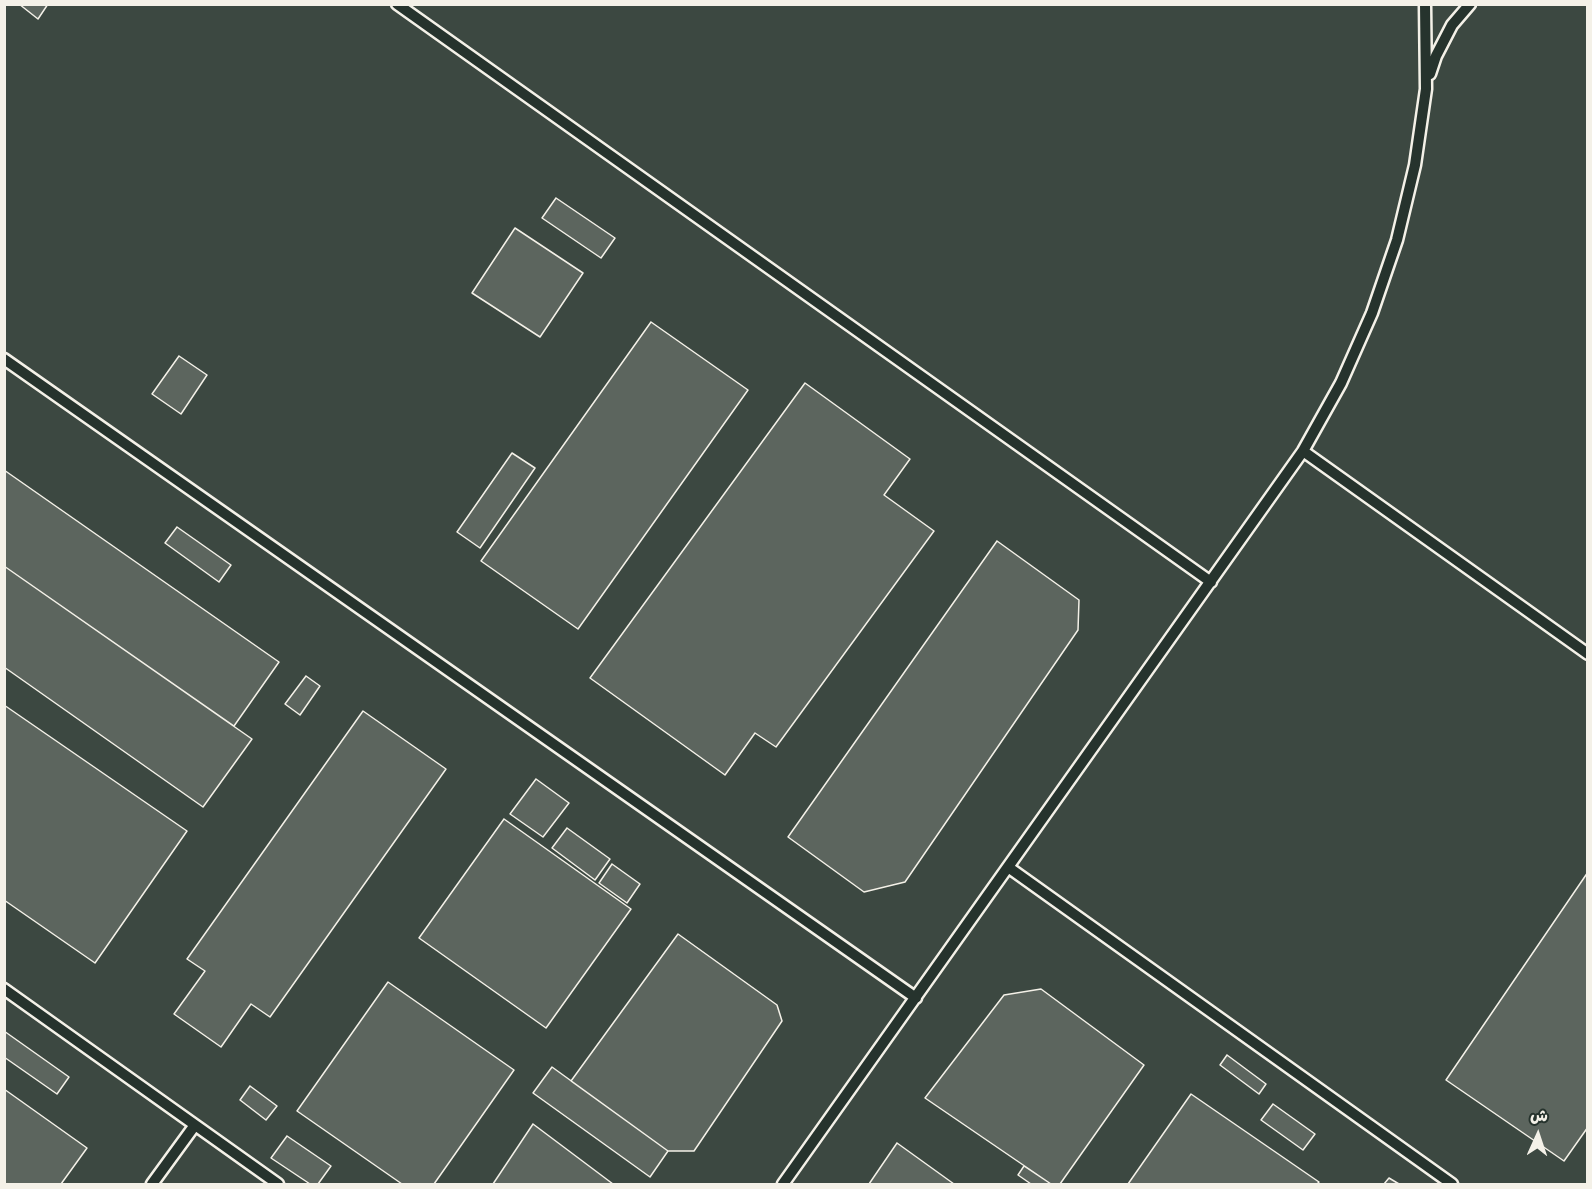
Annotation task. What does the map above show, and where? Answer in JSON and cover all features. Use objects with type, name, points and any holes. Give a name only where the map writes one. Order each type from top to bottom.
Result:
[{"type":"lane","points":[[397,4],[1211,582]]},
{"type":"lane","points":[[1425,4],[1426,89]]},
{"type":"lane","points":[[783,1185],[1303,451],[1341,383],[1372,313],[1390,261],[1415,165],[1426,89],[1436,56],[1452,25],[1470,4]]},
{"type":"lane","points":[[4,359],[916,998]]},
{"type":"lane","points":[[1303,451],[1587,654]]},
{"type":"lane","points":[[1008,867],[1452,1185]]},
{"type":"lane","points":[[4,989],[278,1185]]},
{"type":"lane","points":[[152,1185],[195,1125]]},
{"type":"shaded area","points":[[5,5],[1587,5],[1587,1184],[5,1184]]},
{"type":"building","points":[[19,4],[48,4],[38,19]]},
{"type":"building","points":[[556,198],[615,238],[601,258],[542,218]]},
{"type":"building","points":[[515,228],[583,273],[540,337],[472,293]]},
{"type":"building","points":[[651,322],[748,390],[578,629],[481,561]]},
{"type":"building","points":[[179,356],[207,375],[181,414],[152,394]]},
{"type":"building","points":[[805,383],[910,459],[884,495],[934,531],[776,747],[755,733],[725,775],[590,678]]},
{"type":"building","points":[[512,453],[535,468],[480,548],[457,532]]},
{"type":"building","points":[[4,470],[279,662],[234,726],[4,566]]},
{"type":"building","points":[[177,527],[231,565],[219,582],[165,543]]},
{"type":"building","points":[[997,541],[1079,600],[1078,630],[905,882],[864,892],[788,837]]},
{"type":"building","points":[[4,566],[252,739],[203,807],[4,667]]},
{"type":"building","points":[[306,676],[320,686],[300,715],[285,704]]},
{"type":"building","points":[[4,705],[187,831],[95,963],[4,900]]},
{"type":"building","points":[[363,711],[446,769],[270,1017],[251,1004],[221,1047],[174,1014],[205,971],[187,959]]},
{"type":"building","points":[[536,779],[569,803],[543,837],[510,814]]},
{"type":"building","points":[[504,819],[631,909],[546,1028],[419,938]]},
{"type":"building","points":[[567,828],[610,859],[595,880],[552,848]]},
{"type":"building","points":[[612,864],[640,884],[627,903],[599,883]]},
{"type":"building","points":[[1588,872],[1588,1127],[1564,1161],[1446,1080]]},
{"type":"building","points":[[678,934],[777,1005],[782,1021],[694,1151],[668,1151],[571,1081]]},
{"type":"building","points":[[388,982],[514,1070],[434,1184],[402,1184],[297,1111]]},
{"type":"building","points":[[1041,989],[1144,1065],[1060,1184],[1051,1184],[925,1098],[1004,995]]},
{"type":"building","points":[[4,1031],[69,1077],[57,1094],[4,1057]]},
{"type":"building","points":[[1227,1055],[1266,1084],[1259,1094],[1220,1065]]},
{"type":"building","points":[[552,1067],[668,1151],[650,1177],[533,1093]]},
{"type":"building","points":[[250,1086],[277,1106],[266,1120],[240,1100]]},
{"type":"building","points":[[4,1089],[87,1148],[61,1184],[4,1184]]},
{"type":"building","points":[[1191,1094],[1319,1182],[1317,1184],[1128,1184]]},
{"type":"building","points":[[1273,1104],[1315,1134],[1303,1150],[1261,1120]]},
{"type":"building","points":[[533,1124],[613,1184],[493,1184]]},
{"type":"building","points":[[287,1136],[331,1166],[318,1184],[310,1184],[271,1158]]},
{"type":"building","points":[[897,1143],[954,1184],[869,1184]]},
{"type":"building","points":[[1024,1166],[1051,1184],[1031,1184],[1018,1175]]},
{"type":"building","points":[[1389,1178],[1399,1184],[1384,1184]]}]
